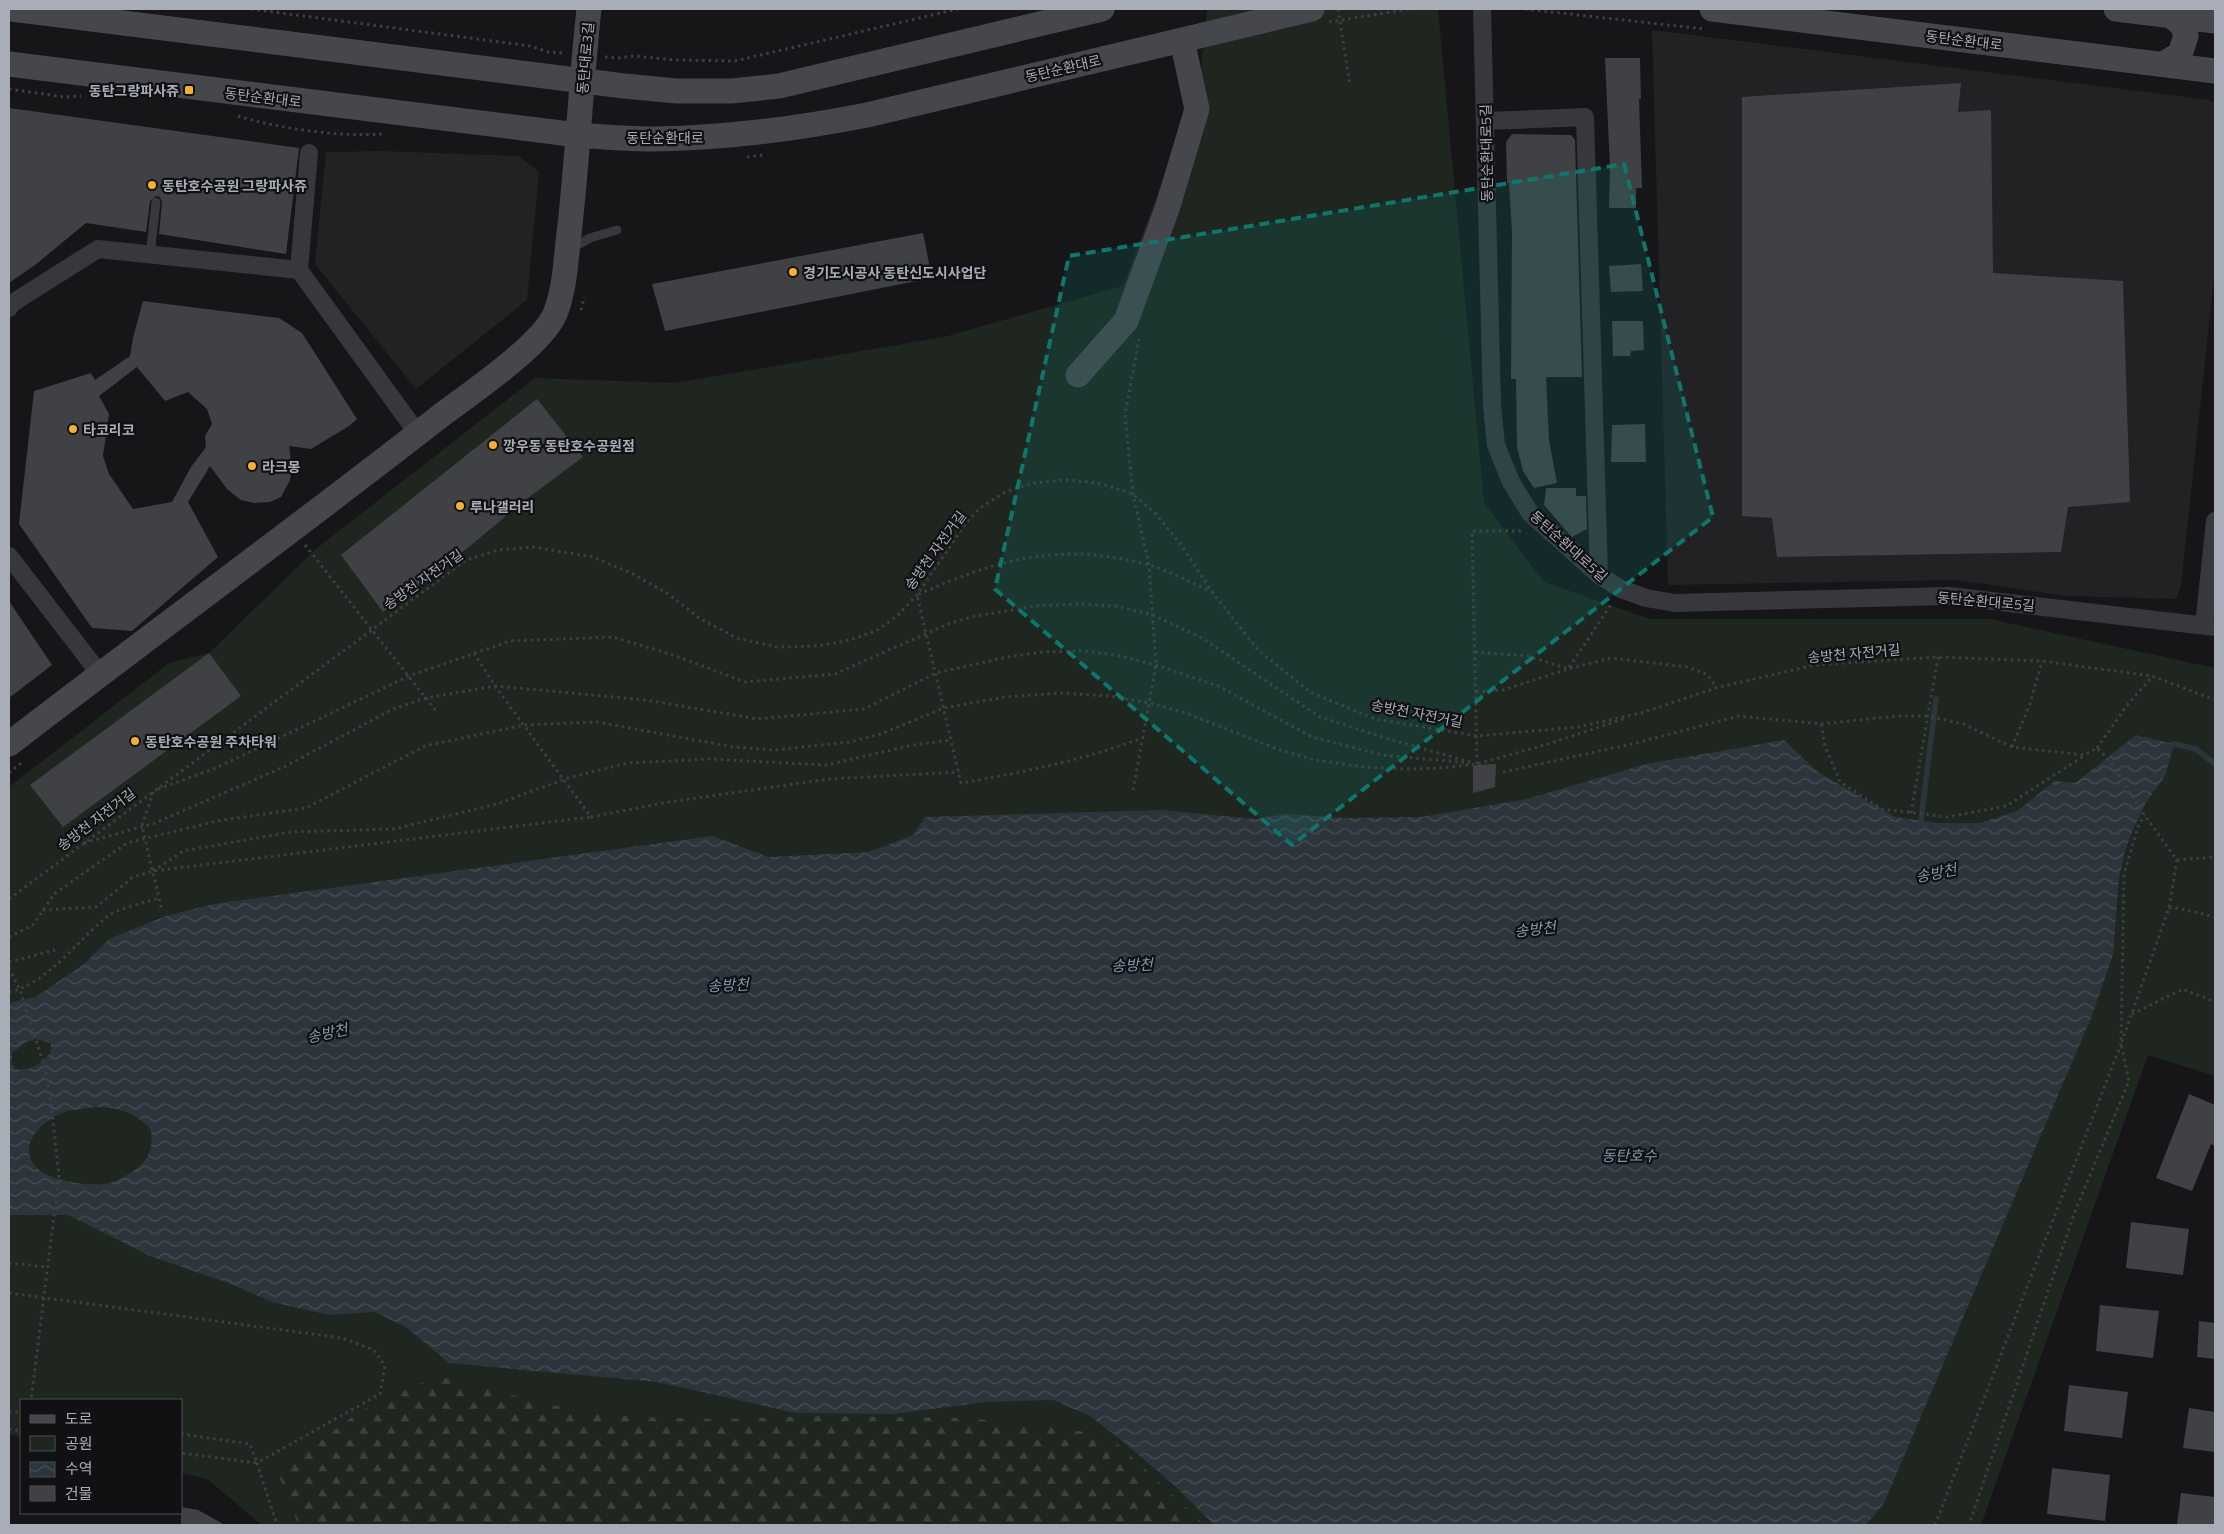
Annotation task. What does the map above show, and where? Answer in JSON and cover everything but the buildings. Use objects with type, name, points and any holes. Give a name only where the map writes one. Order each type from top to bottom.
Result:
[{"type":"main road","points":[[12,9],[581,80],[677,91],[731,92],[779,86],[1102,9]]},
{"type":"main road","name":"동탄대로3길","points":[[9,744],[418,434],[518,356],[539,336],[554,315],[563,285],[589,9]]},
{"type":"main road","name":"동탄순환대로","points":[[9,64],[578,135],[652,139],[717,137],[810,126],[867,115],[1312,9]]},
{"type":"main road","name":"동탄순환대로","points":[[1712,9],[2215,71]]},
{"type":"main road","points":[[2116,9],[2215,21]]},
{"type":"main road","points":[[2163,64],[2180,54],[2186,36],[2182,25],[2170,15]]},
{"type":"main road","points":[[9,26],[48,31],[87,18]]},
{"type":"main road","points":[[1078,375],[1126,320],[1168,206],[1197,110],[1182,40]]},
{"type":"street","name":"동탄순환대로5길","points":[[1482,9],[1492,406],[1496,445],[1511,482],[1530,513],[1599,575],[1620,589],[1646,598],[1675,602],[1948,596],[2209,626]]},
{"type":"street","points":[[1486,121],[1585,117],[1599,575]]},
{"type":"street","points":[[309,153],[299,270],[418,434]]},
{"type":"street","points":[[9,308],[11,304],[98,249],[299,270]]},
{"type":"street","points":[[2209,626],[2215,521]]},
{"type":"street","points":[[9,556],[100,674]]},
{"type":"lane","points":[[150,255],[156,202]]},
{"type":"lane","points":[[567,250],[590,238],[617,230]]},
{"type":"path","points":[[251,9],[530,46],[548,52]]},
{"type":"path","points":[[620,58],[634,56],[676,60],[735,61],[958,9]]},
{"type":"path","points":[[1338,9],[1350,85]]},
{"type":"path","points":[[1133,790],[1156,665],[1150,565],[1133,494],[1125,415],[1140,333]]},
{"type":"path","name":"송방천 자전거길","points":[[9,899],[466,560],[498,550],[533,547],[594,557],[632,573],[667,593],[700,618],[737,638],[777,647],[817,646],[846,641],[876,631],[897,616],[918,595],[966,522],[980,508],[1005,492],[1033,483],[1066,480],[1098,483],[1133,494],[1156,514],[1182,546],[1212,592],[1258,650],[1310,692],[1375,719],[1477,736],[1578,727],[1641,713],[1716,688],[1814,666],[1938,657],[2042,661],[2152,676],[2215,700]]},
{"type":"path","points":[[1478,764],[1472,531],[1522,531]]},
{"type":"path","points":[[305,545],[436,711]]},
{"type":"path","points":[[1144,737],[1111,750],[1034,770],[962,783],[918,595],[962,575],[1010,560],[1060,553],[1098,556],[1150,565],[1212,592]]},
{"type":"path","points":[[1568,669],[1620,589]]},
{"type":"path","points":[[162,911],[142,826],[154,790],[216,768],[409,676],[510,641],[612,637],[673,655],[745,682],[835,674],[926,633],[971,617],[1035,606],[1078,604],[1115,606],[1153,615],[1202,638],[1320,717],[1392,740],[1478,764]]},
{"type":"path","points":[[82,843],[155,823],[286,766],[393,709],[426,698],[495,686],[646,700],[757,719],[864,709],[936,673],[1007,657],[1052,652],[1080,651],[1116,655],[1156,665],[1218,686],[1312,737],[1382,755],[1478,764]]},
{"type":"path","points":[[1475,652],[1528,656],[1568,669]]},
{"type":"path","points":[[474,653],[495,686],[591,817]]},
{"type":"path","points":[[1911,813],[1938,657]]},
{"type":"path","points":[[1476,692],[1503,690],[1568,669],[1611,658],[1688,667],[1708,675],[1716,688]]},
{"type":"path","points":[[2012,748],[2030,704],[2042,661]]},
{"type":"path","points":[[1821,724],[1826,746],[1840,782],[1882,809],[1948,817],[2006,806],[2097,748],[2128,704],[2152,676]]},
{"type":"path","points":[[9,936],[33,925],[54,894],[127,843],[217,821],[306,808],[425,746],[524,725],[597,722],[733,747],[774,750],[850,742],[881,734],[944,708],[1005,696],[1061,693],[1108,696],[1150,703],[1186,713],[1315,760],[1364,767],[1407,769],[1478,764],[1545,745],[1641,713]]},
{"type":"path","points":[[1503,772],[1632,744],[1739,716],[1821,724],[1898,716],[1928,716],[1963,724],[2012,748],[2084,755]]},
{"type":"path","points":[[152,872],[183,851],[291,832],[394,829],[497,804],[564,779],[628,763],[710,759],[826,765],[913,745],[952,740]]},
{"type":"path","points":[[1935,1525],[2132,1015],[2169,908],[2177,860],[2144,815],[2110,761],[2097,748]]},
{"type":"path","points":[[44,910],[96,907],[133,876],[152,872],[591,817],[669,802],[829,779],[959,772]]},
{"type":"path","points":[[1969,1525],[2074,1214],[2129,1082],[2121,1044],[2124,874],[2138,824],[2144,815]]},
{"type":"path","points":[[2177,860],[2215,857]]},
{"type":"path","points":[[9,992],[20,990],[58,964],[110,914],[159,898]]},
{"type":"path","points":[[2169,908],[2178,908],[2215,917]]},
{"type":"path","points":[[9,962],[55,950]]},
{"type":"path","points":[[9,968],[20,990],[45,1068],[59,1176],[31,1399]]},
{"type":"path","points":[[2132,1015],[2183,989],[2215,1002]]},
{"type":"path","points":[[9,1263],[48,1267]]},
{"type":"path","points":[[9,1293],[342,1338],[374,1350],[385,1366],[380,1394],[256,1463],[182,1453]]},
{"type":"path","points":[[182,1434],[250,1444],[277,1525]]},
{"type":"highlighted area","points":[[1624,164],[1713,517],[1292,845],[995,589],[1069,256]]},
{"type":"shaded area","points":[[1652,30],[2210,100],[2215,103],[2215,268],[2181,586],[2176,599],[2066,596],[1957,580],[1668,585]]},
{"type":"shaded area","points":[[382,151],[518,156],[539,172],[527,300],[416,389],[315,264],[326,152]]},
{"type":"green space","points":[[1207,9],[1438,9],[1484,503],[1544,582],[1650,619],[1990,619],[2215,668],[2215,1076],[2148,1055],[1981,1525],[262,1525],[207,1479],[182,1473],[182,1399],[20,1399],[20,1437],[9,1434],[9,787],[169,663],[209,653],[317,548],[535,378],[674,383],[944,337],[1123,286],[1200,80]]},
{"type":"green space","points":[[437,1376],[557,1406],[633,1417],[722,1419],[810,1416],[968,1418],[1086,1432],[1110,1437],[1200,1520],[1203,1525],[301,1525],[296,1519],[278,1473],[360,1411]]},
{"type":"water","name":"동탄호수","points":[[2136,735],[2174,744],[2165,776],[2147,801],[2125,851],[2119,877],[2113,955],[2091,1018],[1884,1503],[1866,1525],[1214,1525],[1173,1484],[1115,1435],[1090,1416],[1053,1400],[986,1402],[893,1414],[796,1413],[657,1382],[449,1363],[406,1327],[375,1312],[329,1315],[272,1302],[231,1284],[150,1256],[68,1215],[9,1215],[9,1003],[36,997],[84,964],[109,939],[166,916],[214,904],[712,836],[769,857],[869,852],[913,835],[925,817],[1162,810],[1254,819],[1286,814],[1345,818],[1421,817],[1527,799],[1646,764],[1784,740],[1818,772],[1895,817],[1938,823],[1980,823],[2017,811],[2055,781],[2075,783]],"holes":[[[36,1039],[51,1043],[51,1052],[36,1066],[21,1070],[16,1069],[12,1064],[12,1053],[26,1042]],[[95,1107],[112,1108],[126,1112],[139,1119],[151,1130],[151,1149],[142,1164],[119,1180],[97,1184],[60,1180],[38,1169],[31,1161],[29,1152],[30,1143],[40,1127],[65,1112]]]},
{"type":"waterway","points":[[1921,820],[1936,699]]},
{"type":"waterway","name":"송방천","points":[[2169,748],[2174,744],[2196,749],[2215,764]]},
{"type":"place","name":"동탄그랑파사쥬","points":[[189,90]]},
{"type":"place","name":"동탄호수공원 그랑파사쥬","points":[[152,185]]},
{"type":"place","name":"경기도시공사 동탄신도시사업단","points":[[793,272]]},
{"type":"place","name":"타코리코","points":[[73,429]]},
{"type":"place","name":"깡우동 동탄호수공원점","points":[[493,445]]},
{"type":"place","name":"라크몽","points":[[252,466]]},
{"type":"place","name":"루나갤러리","points":[[460,506]]},
{"type":"place","name":"동탄호수공원 주차타워","points":[[135,741]]}]
